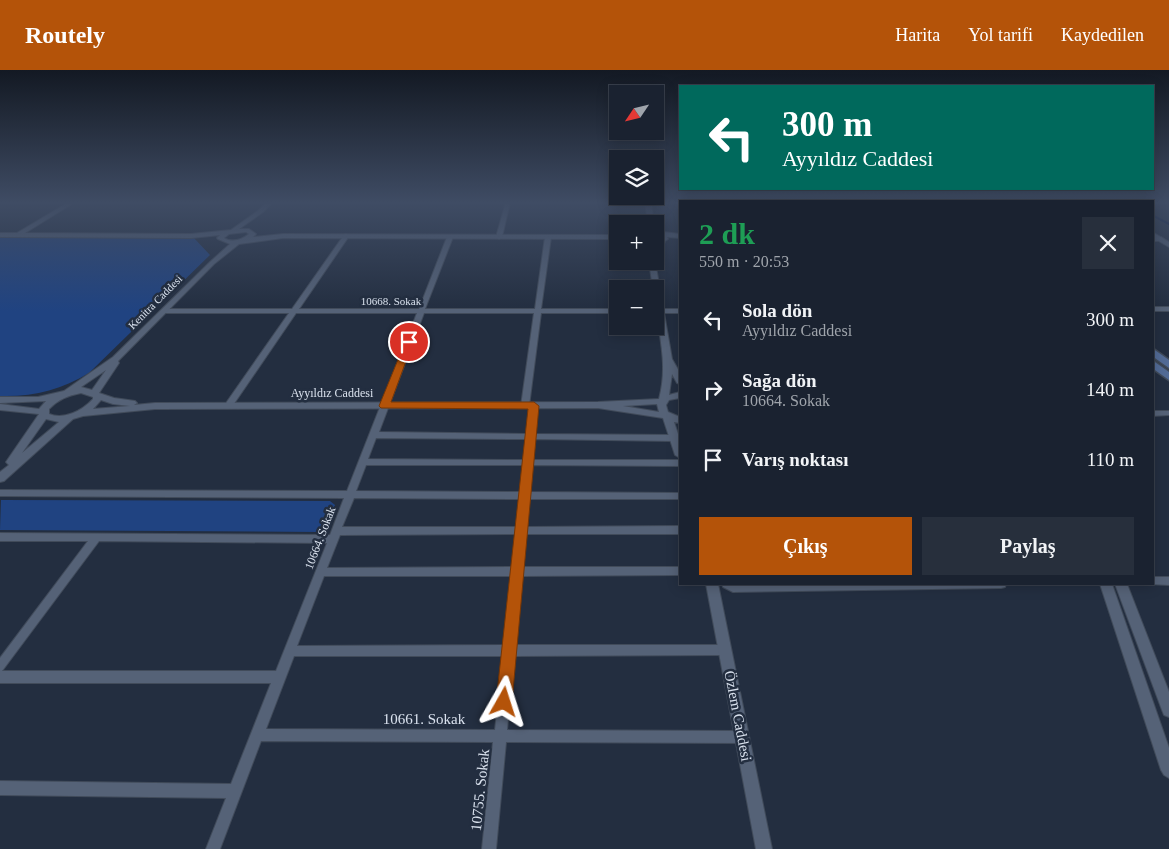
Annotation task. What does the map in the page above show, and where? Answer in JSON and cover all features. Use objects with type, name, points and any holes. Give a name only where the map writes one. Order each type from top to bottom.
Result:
[{"type":"main road","points":[[1154,353],[1169,365]]},
{"type":"main road","points":[[1154,365],[1169,377]]},
{"type":"street","points":[[206,238],[237,242],[260,238]]},
{"type":"street","points":[[228,406],[344,238]]},
{"type":"street","name":"10664. Sokak","points":[[213,849],[449,238]]},
{"type":"street","name":"10755. Sokak","points":[[489,849],[531,436],[529,406],[537,311],[548,238]]},
{"type":"street","points":[[1154,239],[1160,239],[1169,245]]},
{"type":"street","points":[[212,262],[222,241]]},
{"type":"street","points":[[212,262],[237,242]]},
{"type":"street","name":"Kenitra Caddesi","points":[[116,359],[212,262]]},
{"type":"street","points":[[1154,309],[1169,309]]},
{"type":"street","name":"10668. Sokak","points":[[164,311],[609,311]]},
{"type":"street","points":[[664,311],[679,311]]},
{"type":"street","points":[[663,335],[668,359],[667,385],[662,408],[667,416],[679,452]]},
{"type":"street","points":[[1,476],[76,415],[93,405],[96,394],[116,359]]},
{"type":"street","points":[[1,476],[44,413],[48,403],[116,359]]},
{"type":"street","points":[[668,359],[679,379]]},
{"type":"street","name":"Ayyıldız Caddesi","points":[[64,394],[81,390],[96,394],[113,402],[155,406],[598,406],[663,401],[671,396],[679,395]]},
{"type":"street","points":[[0,400],[38,400],[64,394]]},
{"type":"street","name":"Ayyıldız Caddesi","points":[[44,413],[55,419],[155,406]]},
{"type":"street","name":"Ayyıldız Caddesi","points":[[598,406],[667,416],[679,420]]},
{"type":"street","points":[[0,407],[44,413]]},
{"type":"street","points":[[1154,414],[1169,413]]},
{"type":"street","points":[[373,435],[674,438]]},
{"type":"street","points":[[363,462],[679,463]]},
{"type":"street","points":[[0,493],[679,496]]},
{"type":"street","points":[[0,537],[96,538],[521,530],[679,530]]},
{"type":"street","points":[[0,667],[96,538]]},
{"type":"street","points":[[320,572],[679,571]]},
{"type":"street","points":[[1154,581],[1169,581]]},
{"type":"street","name":"Özlem Caddesi","points":[[712,585],[764,849]]},
{"type":"street","points":[[728,585],[733,588],[934,585]]},
{"type":"street","points":[[1106,585],[1169,770]]},
{"type":"street","points":[[1121,585],[1169,710]]},
{"type":"street","points":[[289,651],[725,650]]},
{"type":"street","points":[[0,676],[279,678]]},
{"type":"street","name":"10661. Sokak","points":[[257,735],[742,737]]},
{"type":"street","points":[[0,788],[235,791]]},
{"type":"shaded area","points":[[0,238],[194,238],[210,255],[89,373],[68,384],[35,394],[0,396]]},
{"type":"shaded area","points":[[1,500],[330,501],[335,505],[327,528],[318,532],[0,530]]},
{"type":"route","points":[[409,342],[384,406],[534,406],[504,702]]}]
